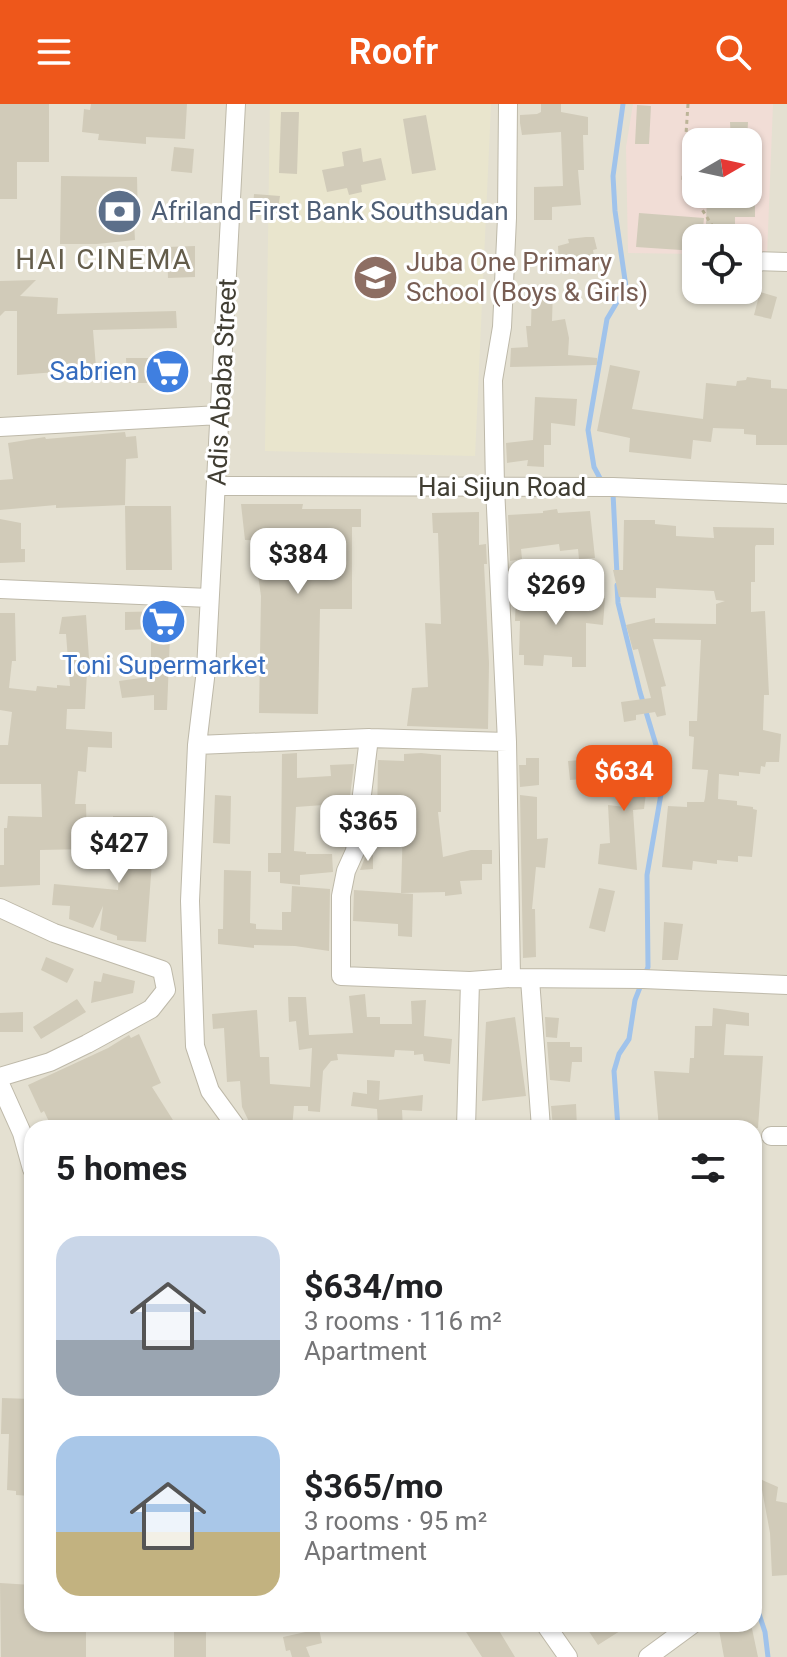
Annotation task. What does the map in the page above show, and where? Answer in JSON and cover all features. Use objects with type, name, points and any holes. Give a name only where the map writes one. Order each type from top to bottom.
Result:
[{"type":"street","name":"Adis Ababa Street","points":[[231,1120],[210,1091],[195,1046],[190,901],[197,745],[206,670],[236,104]]},
{"type":"street","points":[[508,104],[502,327],[493,380],[495,487],[520,978],[540,1120]]},
{"type":"street","points":[[762,261],[787,262]]},
{"type":"street","points":[[0,427],[220,415]]},
{"type":"street","name":"Hai Sijun Road","points":[[216,486],[613,487],[787,494]]},
{"type":"street","points":[[0,589],[209,598]]},
{"type":"street","points":[[197,745],[369,738],[507,742]]},
{"type":"street","points":[[369,738],[355,851],[346,871],[341,896],[341,976],[470,981],[520,978],[643,979],[787,985]]},
{"type":"street","points":[[0,908],[54,933],[162,970],[193,977]]},
{"type":"street","points":[[0,1077],[50,1062],[151,1009],[166,990],[162,970]]},
{"type":"street","points":[[466,1120],[470,981]]},
{"type":"street","points":[[0,1084],[24,1140]]},
{"type":"street","points":[[551,1632],[568,1657]]},
{"type":"street","points":[[648,1657],[682,1632]]},
{"type":"path","points":[[688,104],[683,179],[711,224]]},
{"type":"shaded area","points":[[0,104],[787,104],[787,1657],[0,1657]]},
{"type":"shaded area","name":"Juba One Primary School (Boys & Girls)","points":[[270,104],[491,104],[475,456],[265,451]]},
{"type":"shaded area","points":[[633,104],[773,104],[767,256],[762,256],[762,224],[682,224],[682,254],[628,253],[626,147]]},
{"type":"building","points":[[0,104],[49,104],[49,162],[17,162],[17,199],[0,199]]},
{"type":"building","points":[[91,104],[187,104],[185,139],[146,137],[146,144],[98,140],[99,134],[82,132],[84,109],[90,110]]},
{"type":"building","points":[[541,104],[561,104],[561,112],[588,117],[588,135],[583,135],[584,170],[578,170],[581,205],[552,207],[552,220],[534,220],[534,187],[563,186],[561,132],[522,135],[520,123],[520,115],[541,112]]},
{"type":"building","points":[[637,105],[651,106],[649,144],[635,144]]},
{"type":"building","points":[[281,112],[299,112],[297,174],[279,173]]},
{"type":"building","points":[[426,115],[436,170],[412,174],[403,119]]},
{"type":"building","points":[[730,122],[748,122],[748,128],[730,128]]},
{"type":"building","points":[[174,147],[194,149],[192,173],[171,171]]},
{"type":"building","points":[[361,148],[363,162],[381,158],[386,180],[361,185],[362,192],[349,195],[347,188],[327,192],[322,170],[344,166],[342,152]]},
{"type":"building","points":[[61,176],[137,177],[135,240],[60,244]]},
{"type":"building","points":[[254,194],[280,196],[278,209],[253,207]]},
{"type":"building","points":[[707,208],[755,208],[755,217],[735,217],[735,224],[706,224]]},
{"type":"building","points":[[639,213],[704,218],[703,224],[682,224],[682,250],[636,247]]},
{"type":"building","points":[[594,237],[597,249],[593,250],[595,263],[559,266],[558,246],[569,243],[568,239]]},
{"type":"building","points":[[195,246],[195,277],[168,278],[167,247]]},
{"type":"building","points":[[36,280],[20,296],[58,298],[57,314],[176,311],[177,328],[93,330],[97,380],[57,381],[57,372],[17,375],[17,311],[5,311],[0,316],[0,281]]},
{"type":"building","points":[[532,288],[553,289],[552,321],[565,319],[569,338],[568,355],[597,358],[597,365],[510,367],[511,348],[528,347],[526,326],[531,326]]},
{"type":"building","points":[[762,293],[777,297],[771,319],[754,315],[757,304],[762,304]]},
{"type":"building","points":[[126,358],[180,358],[180,383],[127,383]]},
{"type":"building","points":[[610,365],[640,371],[632,409],[703,419],[706,383],[736,386],[737,381],[746,380],[747,377],[771,380],[771,388],[787,389],[787,445],[756,445],[756,435],[744,434],[744,429],[713,428],[711,442],[693,440],[691,459],[629,452],[630,438],[597,431]]},
{"type":"building","points":[[535,397],[577,399],[575,426],[551,423],[551,445],[544,445],[544,467],[527,466],[528,460],[507,463],[506,443],[533,440]]},
{"type":"building","points":[[125,432],[126,437],[136,436],[138,458],[126,459],[125,505],[56,508],[56,505],[0,510],[0,480],[13,479],[8,443],[45,437]]},
{"type":"building","points":[[241,504],[303,504],[302,509],[361,509],[361,527],[352,527],[352,609],[320,609],[318,714],[259,713],[261,596],[257,568],[270,566],[270,541],[245,540]]},
{"type":"building","points":[[125,506],[171,506],[172,570],[126,570]]},
{"type":"building","points":[[557,509],[558,513],[590,511],[595,558],[579,559],[578,549],[560,551],[559,544],[521,549],[522,559],[510,561],[508,515]]},
{"type":"building","points":[[479,512],[479,545],[486,544],[487,564],[484,564],[489,663],[488,729],[407,726],[412,688],[428,687],[425,623],[441,624],[438,533],[433,533],[432,513]]},
{"type":"building","points":[[0,519],[21,523],[21,549],[25,549],[25,562],[0,563]]},
{"type":"building","points":[[624,520],[655,520],[655,524],[676,526],[676,536],[714,538],[713,527],[774,528],[774,545],[755,547],[751,612],[765,611],[769,695],[764,695],[763,730],[781,734],[779,762],[766,762],[765,767],[761,766],[760,774],[719,774],[718,799],[737,801],[737,805],[757,810],[752,857],[738,856],[738,862],[717,860],[717,864],[693,861],[692,870],[662,867],[668,806],[687,807],[687,802],[704,802],[705,798],[708,770],[692,769],[694,737],[689,736],[689,721],[697,721],[701,640],[653,639],[666,686],[661,687],[666,715],[657,717],[655,712],[636,715],[636,720],[624,722],[621,702],[651,698],[638,649],[633,650],[626,625],[655,618],[655,623],[716,624],[716,604],[725,601],[716,600],[714,591],[656,588],[656,598],[619,597],[613,570],[623,570]]},
{"type":"building","points":[[516,596],[605,598],[603,625],[586,623],[586,667],[572,667],[572,657],[544,655],[543,666],[524,665],[524,655],[519,655],[520,621],[515,621]]},
{"type":"building","points":[[171,611],[167,710],[154,710],[154,695],[122,698],[119,681],[148,677],[148,657],[151,657],[151,629],[125,630],[125,612]]},
{"type":"building","points":[[0,613],[15,613],[16,661],[12,661],[9,688],[36,691],[37,686],[70,686],[66,634],[59,634],[62,617],[86,615],[90,672],[87,672],[85,709],[67,709],[66,729],[112,732],[112,748],[88,747],[86,772],[78,771],[75,804],[86,804],[87,849],[40,850],[40,885],[0,887],[0,865],[4,865],[4,828],[7,828],[8,816],[42,817],[41,784],[0,784],[0,745],[8,745],[12,712],[0,710]]},
{"type":"building","points":[[297,753],[297,778],[331,776],[330,765],[354,764],[344,845],[337,845],[337,804],[296,807],[294,851],[332,854],[333,872],[300,875],[300,885],[280,883],[280,872],[268,872],[268,853],[281,853],[282,754]]},
{"type":"building","points":[[404,754],[441,755],[441,812],[438,812],[443,857],[471,850],[492,850],[492,864],[482,864],[482,880],[460,881],[462,894],[401,893],[403,824],[377,824],[378,760],[404,761]]},
{"type":"building","points":[[643,757],[647,785],[644,809],[633,810],[637,870],[598,864],[600,844],[610,843],[608,805],[625,807],[622,777],[606,777],[605,760]]},
{"type":"building","points":[[526,758],[539,758],[539,785],[520,787],[519,765],[526,765]]},
{"type":"building","points":[[580,760],[583,779],[570,780],[568,761]]},
{"type":"building","points":[[215,795],[231,796],[230,844],[213,843]]},
{"type":"building","points":[[520,795],[537,797],[537,839],[548,838],[545,868],[536,867],[532,909],[535,909],[536,957],[523,958]]},
{"type":"building","points":[[113,816],[153,816],[154,862],[146,942],[117,940],[117,936],[100,930],[103,906],[93,928],[69,919],[70,906],[52,905],[54,884],[118,890],[120,862],[114,862]]},
{"type":"building","points":[[366,855],[373,855],[373,869],[360,870]]},
{"type":"building","points":[[224,870],[251,871],[250,923],[256,924],[256,929],[282,930],[282,912],[291,912],[292,886],[330,889],[329,951],[295,946],[254,945],[254,948],[218,944],[218,929],[223,929]]},
{"type":"building","points":[[599,888],[615,891],[605,932],[589,928]]},
{"type":"building","points":[[354,890],[413,894],[412,937],[398,936],[398,924],[353,921]]},
{"type":"building","points":[[664,922],[683,924],[678,960],[662,960]]},
{"type":"building","points":[[46,957],[74,969],[67,983],[41,970]]},
{"type":"building","points":[[103,973],[135,981],[133,993],[91,1003],[94,981],[101,982]]},
{"type":"building","points":[[365,994],[367,1017],[380,1017],[380,1024],[412,1024],[411,1001],[426,1000],[424,1036],[452,1039],[450,1064],[424,1061],[423,1054],[414,1055],[414,1051],[395,1050],[394,1057],[337,1054],[338,1060],[331,1061],[323,1071],[320,1112],[308,1111],[308,1106],[294,1106],[293,1120],[248,1120],[242,1107],[240,1081],[227,1082],[224,1028],[213,1029],[212,1014],[257,1010],[260,1057],[269,1057],[270,1084],[310,1087],[312,1048],[299,1050],[296,1021],[289,1022],[288,997],[306,997],[309,1035],[353,1033],[349,996]]},
{"type":"building","points":[[77,999],[86,1012],[41,1039],[33,1027]]},
{"type":"building","points":[[713,1008],[749,1013],[749,1026],[726,1024],[724,1055],[763,1056],[759,1120],[658,1120],[654,1071],[689,1073],[690,1058],[694,1058],[695,1026],[712,1026]]},
{"type":"building","points":[[23,1012],[23,1032],[0,1032],[0,1013]]},
{"type":"building","points":[[515,1017],[526,1096],[482,1101],[486,1022]]},
{"type":"building","points":[[545,1017],[559,1018],[557,1038],[546,1037]]},
{"type":"building","points":[[139,1034],[161,1083],[152,1087],[173,1120],[48,1120],[44,1111],[41,1113],[28,1085],[129,1035],[131,1038]]},
{"type":"building","points":[[547,1042],[570,1042],[570,1047],[582,1047],[582,1062],[572,1062],[570,1082],[550,1080]]},
{"type":"building","points":[[367,1080],[380,1081],[379,1100],[423,1095],[422,1111],[402,1110],[403,1120],[378,1120],[377,1109],[351,1106],[353,1092],[367,1094]]},
{"type":"building","points":[[576,1104],[577,1120],[552,1120],[551,1106]]},
{"type":"building","points":[[2,1398],[24,1399],[24,1496],[7,1490],[9,1434],[1,1434]]},
{"type":"building","points":[[762,1480],[778,1487],[776,1501],[787,1503],[787,1575],[772,1576],[770,1533]]},
{"type":"building","points":[[0,1583],[24,1584],[24,1632],[86,1632],[86,1657],[1,1657]]},
{"type":"building","points":[[174,1632],[206,1632],[206,1657],[174,1657]]},
{"type":"building","points":[[320,1632],[322,1643],[306,1647],[310,1657],[292,1657],[290,1650],[286,1651],[283,1637]]},
{"type":"building","points":[[466,1632],[500,1632],[515,1657],[482,1657]]},
{"type":"building","points":[[589,1632],[618,1632],[598,1645]]},
{"type":"building","points":[[719,1632],[753,1632],[758,1657],[724,1657]]},
{"type":"waterway","points":[[602,482],[594,467],[588,430],[607,319],[626,287],[613,176],[623,104]]},
{"type":"waterway","points":[[613,493],[617,575]]},
{"type":"waterway","points":[[617,585],[618,603],[640,692],[656,745],[666,765],[647,875],[648,967],[635,1000],[629,1039],[619,1054],[614,1071],[617,1120]]},
{"type":"waterway","points":[[762,1623],[768,1657]]},
{"type":"place","name":"Afriland First Bank Southsudan","points":[[120,211]]},
{"type":"place","name":"Juba One Primary School (Boys & Girls)","points":[[375,277]]},
{"type":"place","name":"Sabrien","points":[[168,371]]},
{"type":"place","name":"Toni Supermarket","points":[[164,622]]},
{"type":"district","name":"HAI CINEMA","points":[[104,259]]}]
